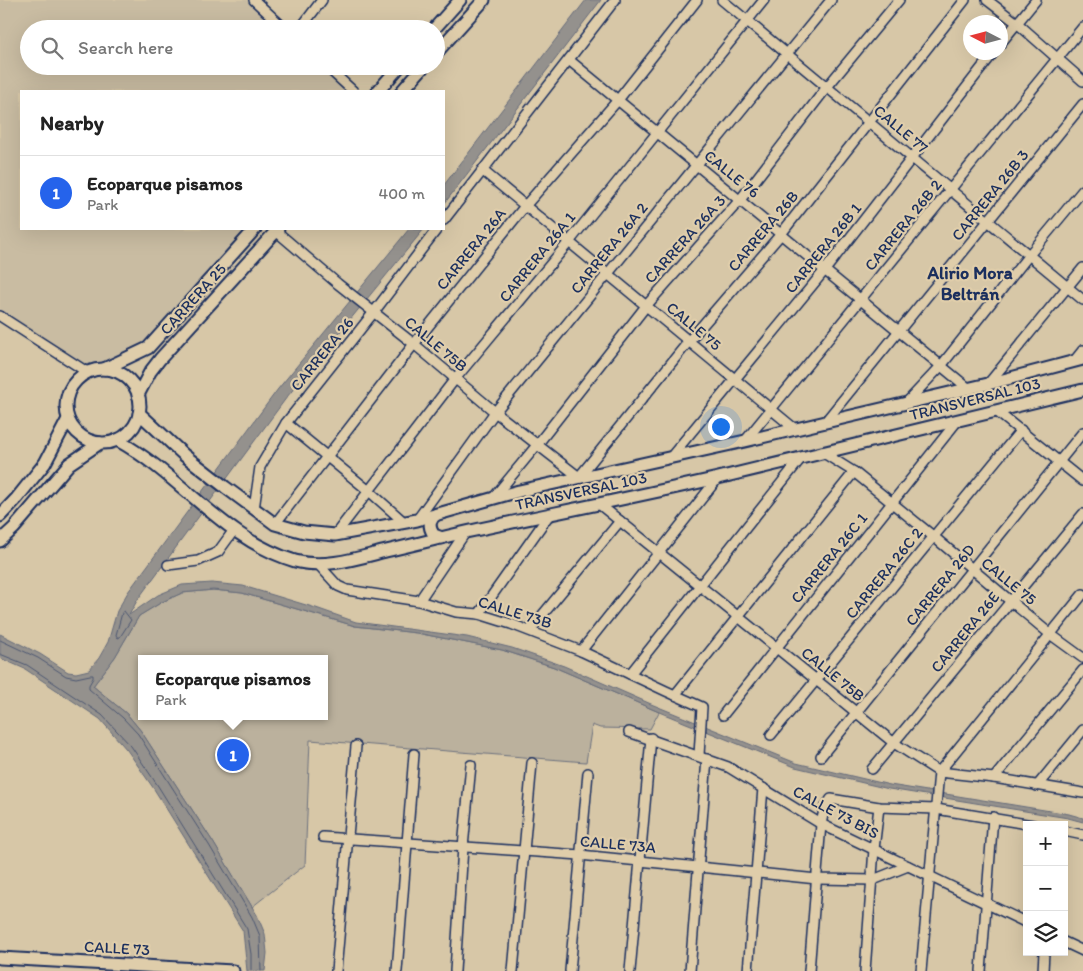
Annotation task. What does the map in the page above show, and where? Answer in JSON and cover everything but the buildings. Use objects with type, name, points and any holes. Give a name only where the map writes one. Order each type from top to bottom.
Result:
[{"type":"street","points":[[254,0],[275,20]]},
{"type":"street","points":[[307,20],[322,0]]},
{"type":"street","points":[[442,20],[460,0]]},
{"type":"street","points":[[445,43],[484,0]]},
{"type":"street","points":[[445,219],[615,0]]},
{"type":"street","name":"CARRERA 26A","points":[[275,524],[414,344],[525,206],[618,100],[698,0]]},
{"type":"street","name":"CALLE 77","points":[[722,0],[1083,300]]},
{"type":"street","name":"CARRERA 26A 1","points":[[335,535],[455,379],[569,242],[764,0]]},
{"type":"street","name":"CARRERA 26A 2","points":[[417,520],[495,412],[832,0]]},
{"type":"street","name":"CARRERA 26A 3","points":[[494,497],[646,306],[740,200],[827,88],[899,0]]},
{"type":"street","name":"CARRERA 26B","points":[[579,477],[689,341],[781,234],[965,0]]},
{"type":"street","points":[[987,0],[1017,23],[1083,81]]},
{"type":"street","points":[[1008,34],[1036,0]]},
{"type":"street","name":"CARRERA 26B 2","points":[[746,441],[1083,27]]},
{"type":"street","name":"CALLE 76","points":[[569,60],[968,388]]},
{"type":"street","name":"CARRERA 26B 1","points":[[670,458],[825,270],[988,60]]},
{"type":"street","points":[[336,75],[352,90]]},
{"type":"street","points":[[379,90],[392,75]]},
{"type":"street","points":[[403,90],[416,75]]},
{"type":"street","name":"CARRERA 26B 3","points":[[825,422],[1083,104]]},
{"type":"street","name":"CALLE 75","points":[[482,170],[795,429]]},
{"type":"street","points":[[907,402],[941,366],[1028,255],[1083,190]]},
{"type":"street","name":"CARRERA 25","points":[[87,372],[104,369],[148,348],[254,230]]},
{"type":"street","name":"CALLE 75B","points":[[277,230],[338,284],[414,344],[495,412],[579,477]]},
{"type":"street","name":"CARRERA 25","points":[[138,395],[150,372],[160,359],[277,230]]},
{"type":"street","name":"CARRERA 26","points":[[254,509],[260,467],[286,423],[436,230]]},
{"type":"street","points":[[988,384],[1083,268]]},
{"type":"street","points":[[0,316],[87,372],[76,380],[69,391],[66,405],[68,419],[80,436],[100,443],[117,440],[132,429],[139,413],[138,395],[134,387],[125,376],[113,370],[104,369]]},
{"type":"street","points":[[1079,360],[1083,350]]},
{"type":"street","name":"TRANSVERSAL 103","points":[[139,413],[184,455],[275,524],[304,532],[335,535],[417,520],[494,497],[746,441],[988,384],[1079,360]]},
{"type":"street","name":"TRANSVERSAL 103","points":[[117,440],[137,451],[169,474],[234,530],[272,552],[298,562],[317,563],[345,561],[465,532],[718,478],[1083,390]]},
{"type":"street","points":[[996,411],[1083,481]]},
{"type":"street","points":[[0,516],[45,463],[68,419]]},
{"type":"street","name":"CARRERA 26C 1","points":[[723,715],[958,420]]},
{"type":"street","points":[[286,423],[404,522]]},
{"type":"street","name":"CARRERA 26C 2","points":[[771,735],[1021,430]]},
{"type":"street","name":"CARRERA 26D","points":[[821,756],[1083,432]]},
{"type":"street","points":[[0,541],[14,528],[69,464],[100,443]]},
{"type":"street","name":"CALLE 75","points":[[822,452],[854,472],[934,536],[1050,634],[1083,658]]},
{"type":"street","points":[[630,674],[802,457]]},
{"type":"street","points":[[675,695],[854,472]]},
{"type":"street","points":[[581,651],[718,478]]},
{"type":"street","name":"CALLE 75B","points":[[598,504],[894,743],[939,772],[994,778],[1083,793]]},
{"type":"street","points":[[437,514],[431,520],[430,528],[434,535],[442,538]]},
{"type":"street","name":"CARRERA 26E","points":[[872,770],[1010,600],[1083,514]]},
{"type":"street","points":[[479,614],[549,515]]},
{"type":"street","points":[[530,630],[620,521]]},
{"type":"street","points":[[168,565],[198,561],[218,552],[234,530]]},
{"type":"street","points":[[418,601],[465,532]]},
{"type":"street","name":"CALLE 73B","points":[[317,563],[338,586],[347,590],[418,601],[456,612],[479,614],[530,630],[702,706],[703,757]]},
{"type":"street","points":[[921,971],[939,772],[1083,594]]},
{"type":"street","points":[[994,778],[1083,670]]},
{"type":"street","points":[[1038,786],[1083,730]]},
{"type":"street","name":"CALLE 73 BIS","points":[[629,732],[651,738],[728,767],[821,824],[1023,921]]},
{"type":"street","points":[[630,971],[651,738]]},
{"type":"street","points":[[336,971],[356,746]]},
{"type":"street","points":[[397,971],[414,754]]},
{"type":"street","points":[[690,971],[699,867],[703,757]]},
{"type":"street","points":[[513,971],[532,763]]},
{"type":"street","points":[[455,971],[463,847],[471,765]]},
{"type":"street","points":[[570,971],[588,773]]},
{"type":"street","points":[[748,971],[763,788]]},
{"type":"street","points":[[809,971],[821,824],[824,810],[831,799],[879,807],[936,808],[1023,823]]},
{"type":"street","points":[[865,971],[879,807]]},
{"type":"street","points":[[981,971],[993,817]]},
{"type":"street","points":[[1068,832],[1083,835]]},
{"type":"street","name":"CALLE 73A","points":[[323,837],[640,860],[817,879],[873,880],[908,866]]},
{"type":"street","points":[[1068,944],[1083,951]]},
{"type":"street","points":[[1043,971],[1044,956]]},
{"type":"street","name":"CALLE 73","points":[[0,958],[233,971]]},
{"type":"shaded area","points":[[0,0],[254,0],[275,20],[20,20],[20,75],[336,75],[352,90],[20,90],[20,230],[254,230],[148,348],[104,369],[91,371],[0,316]]},
{"type":"shaded area","points":[[213,590],[242,593],[355,626],[417,633],[502,650],[554,667],[659,712],[650,729],[600,728],[592,725],[586,762],[310,740],[305,865],[252,907],[213,842],[141,731],[127,714],[93,686],[115,657],[139,616],[182,593]]},
{"type":"water","points":[[586,0],[601,0],[445,203],[445,184]]},
{"type":"water","points":[[408,230],[423,230],[287,397],[138,599],[129,615],[158,595],[182,585],[212,583],[243,586],[356,622],[467,637],[512,648],[564,666],[796,763],[890,785],[1069,814],[1083,818],[1083,822],[889,789],[795,767],[554,667],[502,650],[417,633],[355,626],[242,593],[213,590],[182,593],[139,616],[115,657],[93,686],[127,714],[141,731],[213,842],[257,915],[265,934],[267,953],[265,971],[247,971],[243,931],[154,789],[127,750],[100,719],[25,669],[0,658],[0,634],[40,654],[68,672],[76,673],[89,670],[99,658],[108,642],[117,611],[128,592],[278,389]]},
{"type":"place","name":"Ecoparque pisamos","points":[[233,755]]},
{"type":"district","name":"Alirio Mora Beltrán","points":[[970,283]]}]
